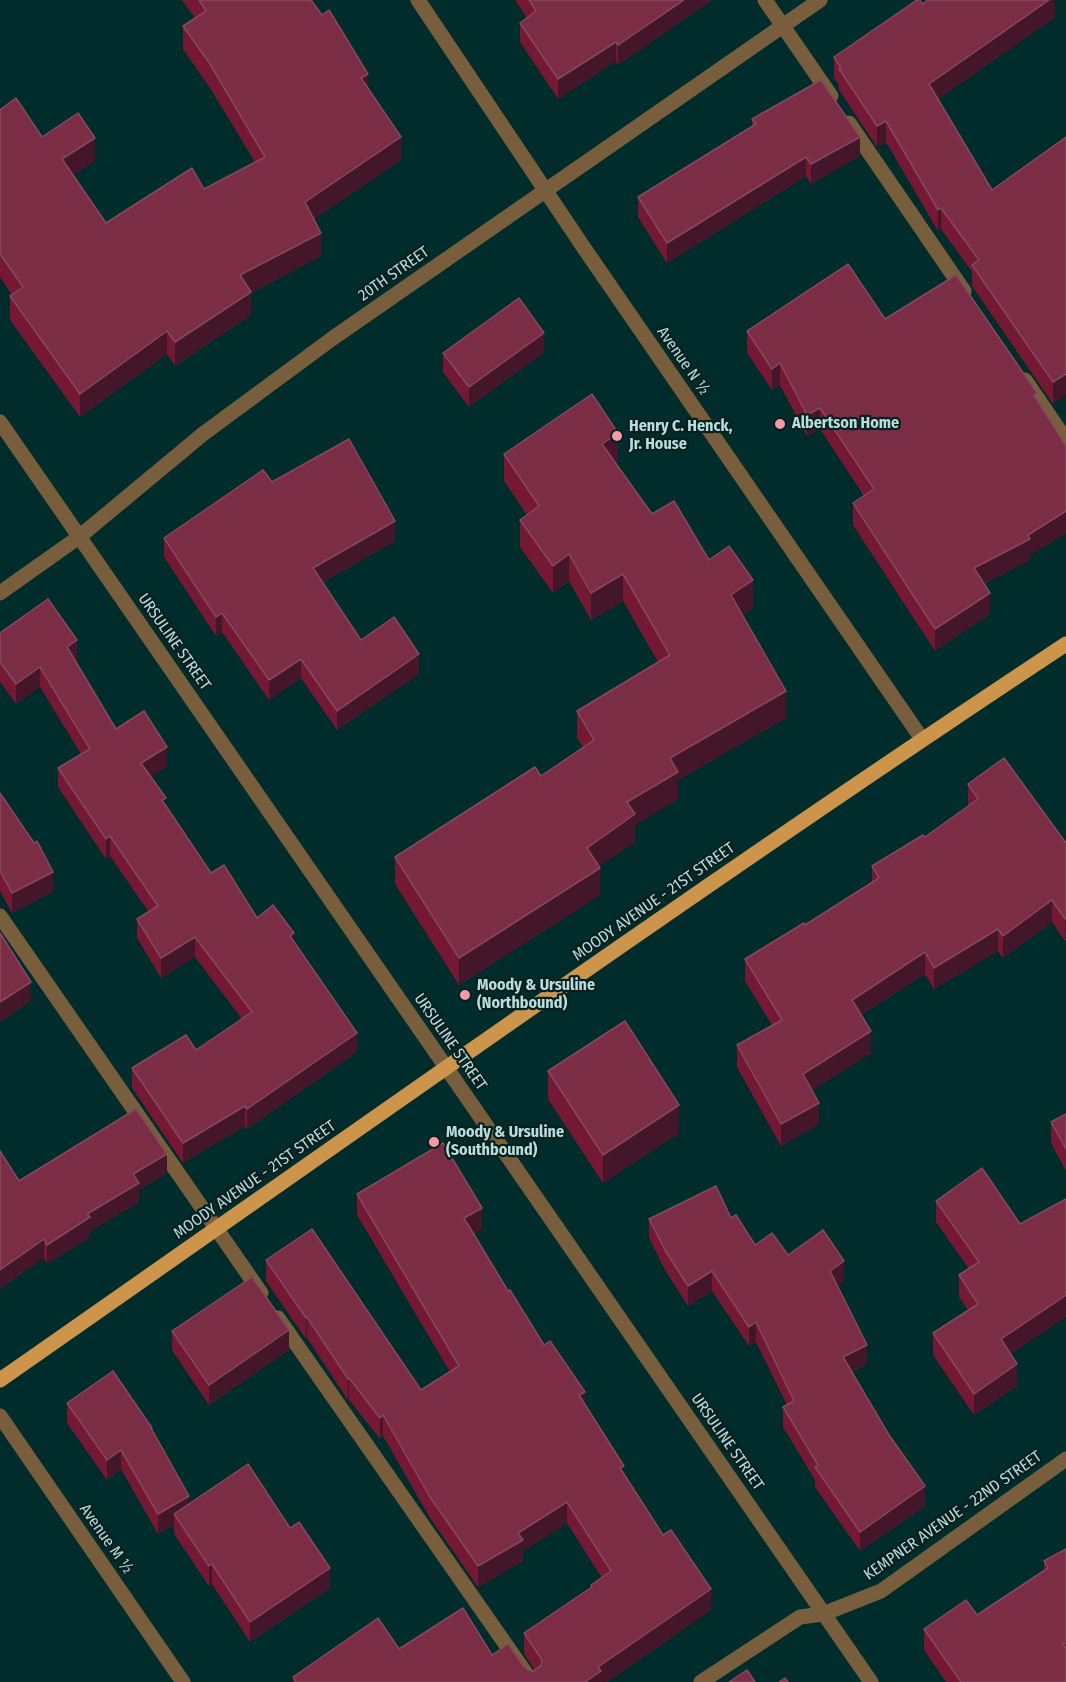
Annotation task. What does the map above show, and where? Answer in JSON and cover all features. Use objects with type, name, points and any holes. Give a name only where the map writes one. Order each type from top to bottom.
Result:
[{"type":"main road","name":"MOODY AVENUE - 21ST STREET","points":[[0,1380],[446,1068],[922,740],[1066,645]]},
{"type":"street","name":"Avenue N ½","points":[[418,0],[545,191],[922,740]]},
{"type":"street","points":[[765,0],[972,302]]},
{"type":"street","name":"20TH STREET","points":[[0,593],[79,537],[212,427],[333,338],[820,0]]},
{"type":"street","points":[[1019,371],[1066,440]]},
{"type":"street","name":"URSULINE STREET","points":[[0,422],[871,1682]]},
{"type":"street","points":[[0,916],[532,1682]]},
{"type":"street","name":"Avenue M ½","points":[[0,1416],[183,1682]]},
{"type":"street","name":"KEMPNER AVENUE - 22ND STREET","points":[[700,1682],[800,1617],[823,1614],[881,1591],[1066,1459]]},
{"type":"building","points":[[199,0],[311,0],[322,15],[329,10],[368,74],[361,78],[401,137],[305,202],[321,233],[240,275],[251,292],[175,342],[167,331],[80,394],[10,296],[23,287],[0,254],[0,110],[16,98],[42,137],[78,113],[95,138],[62,159],[106,223],[192,168],[204,189],[265,157],[210,64],[183,26],[206,11]]},
{"type":"building","points":[[529,0],[684,0],[618,45],[616,42],[558,79],[520,23],[536,11]]},
{"type":"building","points":[[920,0],[922,4],[928,0],[1049,0],[929,84],[992,190],[1066,137],[1066,374],[1053,382],[972,265],[979,260],[941,208],[938,210],[886,121],[877,126],[839,69],[841,68],[834,57]]},
{"type":"building","points":[[821,80],[860,137],[811,164],[806,157],[667,243],[638,197],[756,124],[752,119]]},
{"type":"building","points":[[848,264],[885,319],[956,275],[1037,393],[1034,395],[1066,446],[1066,511],[1028,535],[1030,539],[974,568],[990,593],[935,629],[853,503],[874,489],[820,408],[807,415],[780,363],[772,369],[747,331]]},
{"type":"building","points":[[519,298],[544,333],[469,387],[443,353]]},
{"type":"building","points":[[592,394],[618,433],[602,444],[652,514],[674,501],[709,560],[729,546],[753,580],[731,595],[786,691],[670,758],[678,772],[627,802],[635,814],[587,848],[600,868],[459,958],[395,857],[535,767],[541,776],[594,740],[577,711],[670,655],[623,574],[591,593],[569,554],[553,566],[520,520],[539,506],[504,454]]},
{"type":"building","points":[[349,439],[395,521],[313,568],[361,640],[394,617],[419,654],[337,711],[301,659],[269,680],[222,613],[216,617],[164,538],[263,470],[272,482]]},
{"type":"building","points":[[48,599],[77,640],[67,647],[116,729],[144,711],[167,747],[141,763],[166,798],[162,800],[211,873],[224,865],[257,918],[273,905],[294,933],[290,936],[357,1033],[247,1109],[245,1106],[183,1143],[132,1068],[186,1035],[196,1050],[252,1012],[195,937],[161,958],[137,919],[158,906],[110,836],[106,839],[58,768],[90,749],[40,667],[16,684],[0,662],[0,633]]},
{"type":"building","points":[[1004,758],[1066,843],[1066,919],[1052,900],[1003,936],[998,929],[934,968],[925,952],[852,1000],[871,1031],[803,1074],[819,1103],[781,1124],[737,1045],[782,1020],[745,959],[804,923],[805,925],[879,878],[872,866],[923,835],[925,837],[978,799],[968,784]]},
{"type":"building","points":[[0,793],[34,843],[37,841],[53,872],[12,893],[0,871]]},
{"type":"building","points":[[0,933],[31,982],[0,1002]]},
{"type":"building","points":[[625,1021],[679,1105],[603,1155],[548,1071]]},
{"type":"building","points":[[136,1109],[167,1154],[133,1174],[139,1183],[87,1214],[90,1217],[47,1245],[44,1239],[0,1270],[0,1151],[19,1181]]},
{"type":"building","points":[[1066,1114],[1066,1149],[1051,1122]]},
{"type":"building","points":[[443,1143],[482,1208],[464,1218],[544,1345],[550,1341],[585,1392],[579,1395],[624,1466],[620,1468],[663,1535],[671,1530],[711,1589],[598,1667],[601,1671],[585,1682],[296,1682],[293,1677],[378,1618],[399,1649],[463,1608],[492,1655],[508,1644],[524,1667],[533,1671],[541,1666],[542,1660],[524,1633],[592,1587],[591,1585],[611,1571],[567,1502],[518,1533],[523,1540],[478,1566],[430,1497],[383,1415],[380,1418],[348,1379],[266,1260],[312,1229],[421,1390],[459,1366],[357,1194]]},
{"type":"building","points":[[982,1168],[1020,1224],[1066,1199],[1066,1295],[1001,1339],[1017,1364],[974,1394],[933,1333],[978,1304],[959,1275],[979,1262],[936,1201]]},
{"type":"building","points":[[716,1186],[731,1218],[736,1215],[755,1245],[772,1233],[788,1255],[823,1230],[844,1261],[830,1271],[867,1345],[843,1357],[889,1435],[925,1486],[860,1532],[815,1467],[818,1465],[783,1407],[794,1401],[756,1322],[749,1327],[712,1271],[688,1286],[649,1219]]},
{"type":"building","points":[[252,1277],[289,1330],[209,1385],[172,1331]]},
{"type":"building","points":[[113,1371],[152,1428],[189,1496],[158,1514],[121,1450],[107,1460],[67,1403]]},
{"type":"building","points":[[248,1464],[290,1528],[299,1522],[330,1568],[250,1622],[212,1564],[209,1566],[174,1514]]},
{"type":"building","points":[[1066,1549],[1066,1643],[1063,1644],[1066,1649],[1066,1682],[961,1682],[924,1629],[966,1600],[977,1615],[1048,1568],[1044,1561]]},
{"type":"building","points":[[747,1670],[755,1682],[729,1682]]},
{"type":"place","name":"Albertson Home","points":[[780,424]]},
{"type":"place","name":"Henry C. Henck, Jr. House","points":[[617,436]]},
{"type":"place","name":"Moody & Ursuline (Northbound)","points":[[465,995]]},
{"type":"place","name":"Moody & Ursuline (Southbound)","points":[[434,1142]]}]
